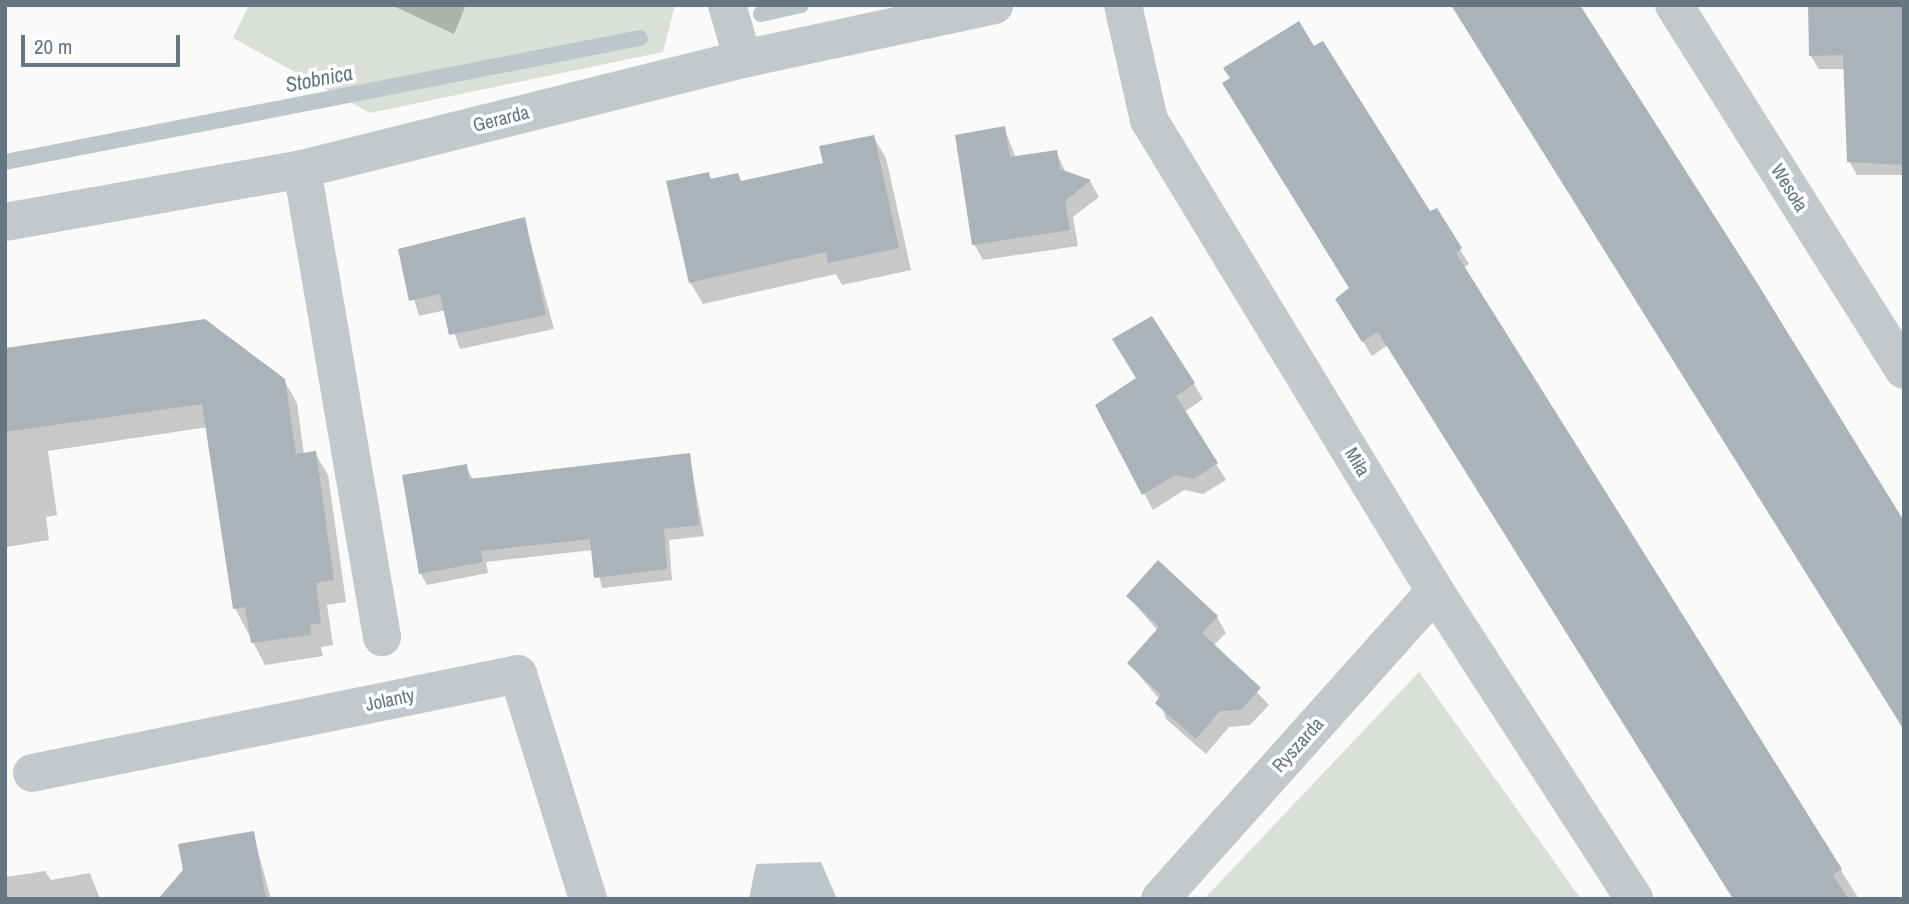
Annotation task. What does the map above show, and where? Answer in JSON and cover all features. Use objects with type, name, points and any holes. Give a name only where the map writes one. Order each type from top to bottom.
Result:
[{"type":"street","points":[[727,5],[743,59]]},
{"type":"street","name":"Gerarda","points":[[5,222],[302,169],[743,59],[994,5]]},
{"type":"street","name":"Miła","points":[[1123,5],[1149,120],[1435,591],[1634,899]]},
{"type":"street","name":"Wesoła","points":[[1674,5],[1904,370]]},
{"type":"street","points":[[302,169],[382,637]]},
{"type":"street","name":"Ryszarda","points":[[1160,899],[1435,591]]},
{"type":"street","name":"Jolanty","points":[[32,773],[518,674],[588,899]]},
{"type":"shaded area","points":[[249,5],[675,5],[663,52],[370,113],[233,38]]},
{"type":"shaded area","points":[[1419,672],[1581,899],[1204,899]]},
{"type":"shaded area","points":[[821,862],[837,899],[749,899],[756,864]]},
{"type":"building","points":[[1451,5],[1580,5],[1754,278],[1904,521],[1904,730]]},
{"type":"building","points":[[1808,5],[1904,5],[1904,165],[1847,162],[1843,55],[1809,56]]},
{"type":"building","points":[[1299,21],[1314,46],[1323,41],[1430,211],[1437,208],[1462,248],[1456,253],[1842,869],[1833,875],[1848,899],[1733,899],[1378,332],[1362,342],[1335,299],[1349,288],[1222,83],[1230,78],[1223,68]]},
{"type":"building","points":[[1005,126],[1010,157],[1057,150],[1060,169],[1091,180],[1065,201],[1070,230],[972,245],[955,135]]},
{"type":"building","points":[[874,135],[899,248],[828,263],[826,252],[689,283],[666,181],[709,172],[710,179],[738,173],[741,181],[823,163],[819,146]]},
{"type":"building","points":[[525,217],[546,315],[449,335],[440,294],[409,301],[398,249]]},
{"type":"building","points":[[1152,316],[1195,383],[1176,396],[1218,463],[1194,479],[1175,475],[1142,495],[1095,405],[1136,378],[1112,339]]},
{"type":"building","points":[[205,319],[285,379],[296,454],[316,451],[334,580],[316,583],[321,623],[310,625],[311,635],[251,643],[245,607],[233,609],[202,404],[5,432],[5,348]]},
{"type":"building","points":[[690,453],[699,525],[664,529],[667,569],[594,578],[590,539],[481,551],[483,562],[419,574],[402,475],[467,464],[469,479]]},
{"type":"building","points":[[1158,560],[1218,616],[1202,633],[1261,688],[1241,710],[1220,711],[1196,739],[1155,703],[1161,695],[1127,663],[1159,627],[1126,596]]},
{"type":"building","points":[[254,831],[266,899],[158,899],[183,870],[178,844]]},
{"type":"waterway","name":"Stobnica","points":[[761,14],[801,5]]},
{"type":"waterway","name":"Stobnica","points":[[5,162],[640,38]]}]
